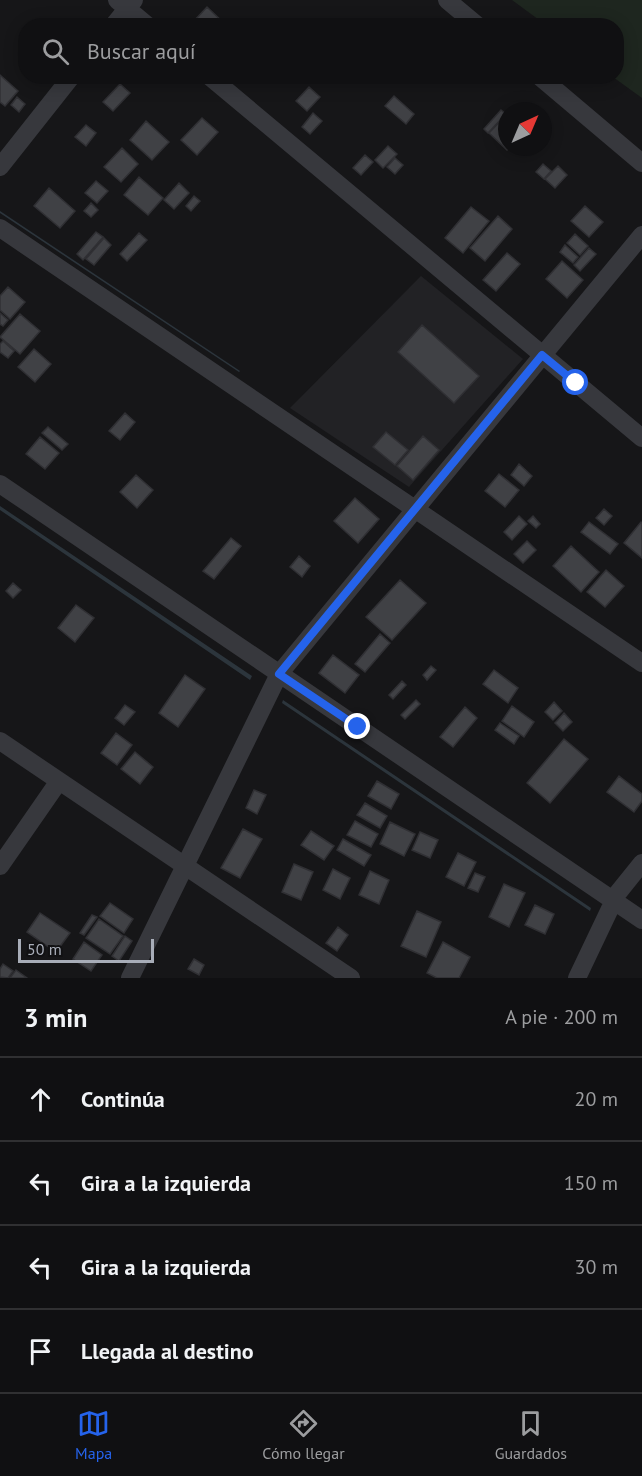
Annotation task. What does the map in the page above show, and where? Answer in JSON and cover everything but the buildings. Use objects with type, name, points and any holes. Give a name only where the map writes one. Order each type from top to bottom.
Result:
[{"type":"street","points":[[447,0],[468,18]]},
{"type":"street","points":[[118,18],[126,3],[140,18]]},
{"type":"street","points":[[0,167],[66,84]]},
{"type":"street","points":[[219,84],[642,438]]},
{"type":"street","points":[[548,84],[642,163]]},
{"type":"street","points":[[0,228],[642,663]]},
{"type":"street","points":[[130,978],[279,674],[642,235]]},
{"type":"street","points":[[0,484],[642,920]]},
{"type":"street","points":[[0,741],[351,978]]},
{"type":"street","points":[[0,866],[59,781]]},
{"type":"street","points":[[577,978],[616,894],[642,863]]},
{"type":"shaded area","points":[[512,0],[642,0],[642,98],[623,84],[624,18],[536,18]]},
{"type":"shaded area","points":[[0,211],[240,371],[0,213]]},
{"type":"shaded area","points":[[421,276],[523,359],[409,487],[290,408]]},
{"type":"shaded area","points":[[0,506],[252,676],[250,680],[0,510]]},
{"type":"shaded area","points":[[283,700],[591,908],[590,911],[282,703]]},
{"type":"route","points":[[358,727],[279,674],[542,355],[576,383]]}]
